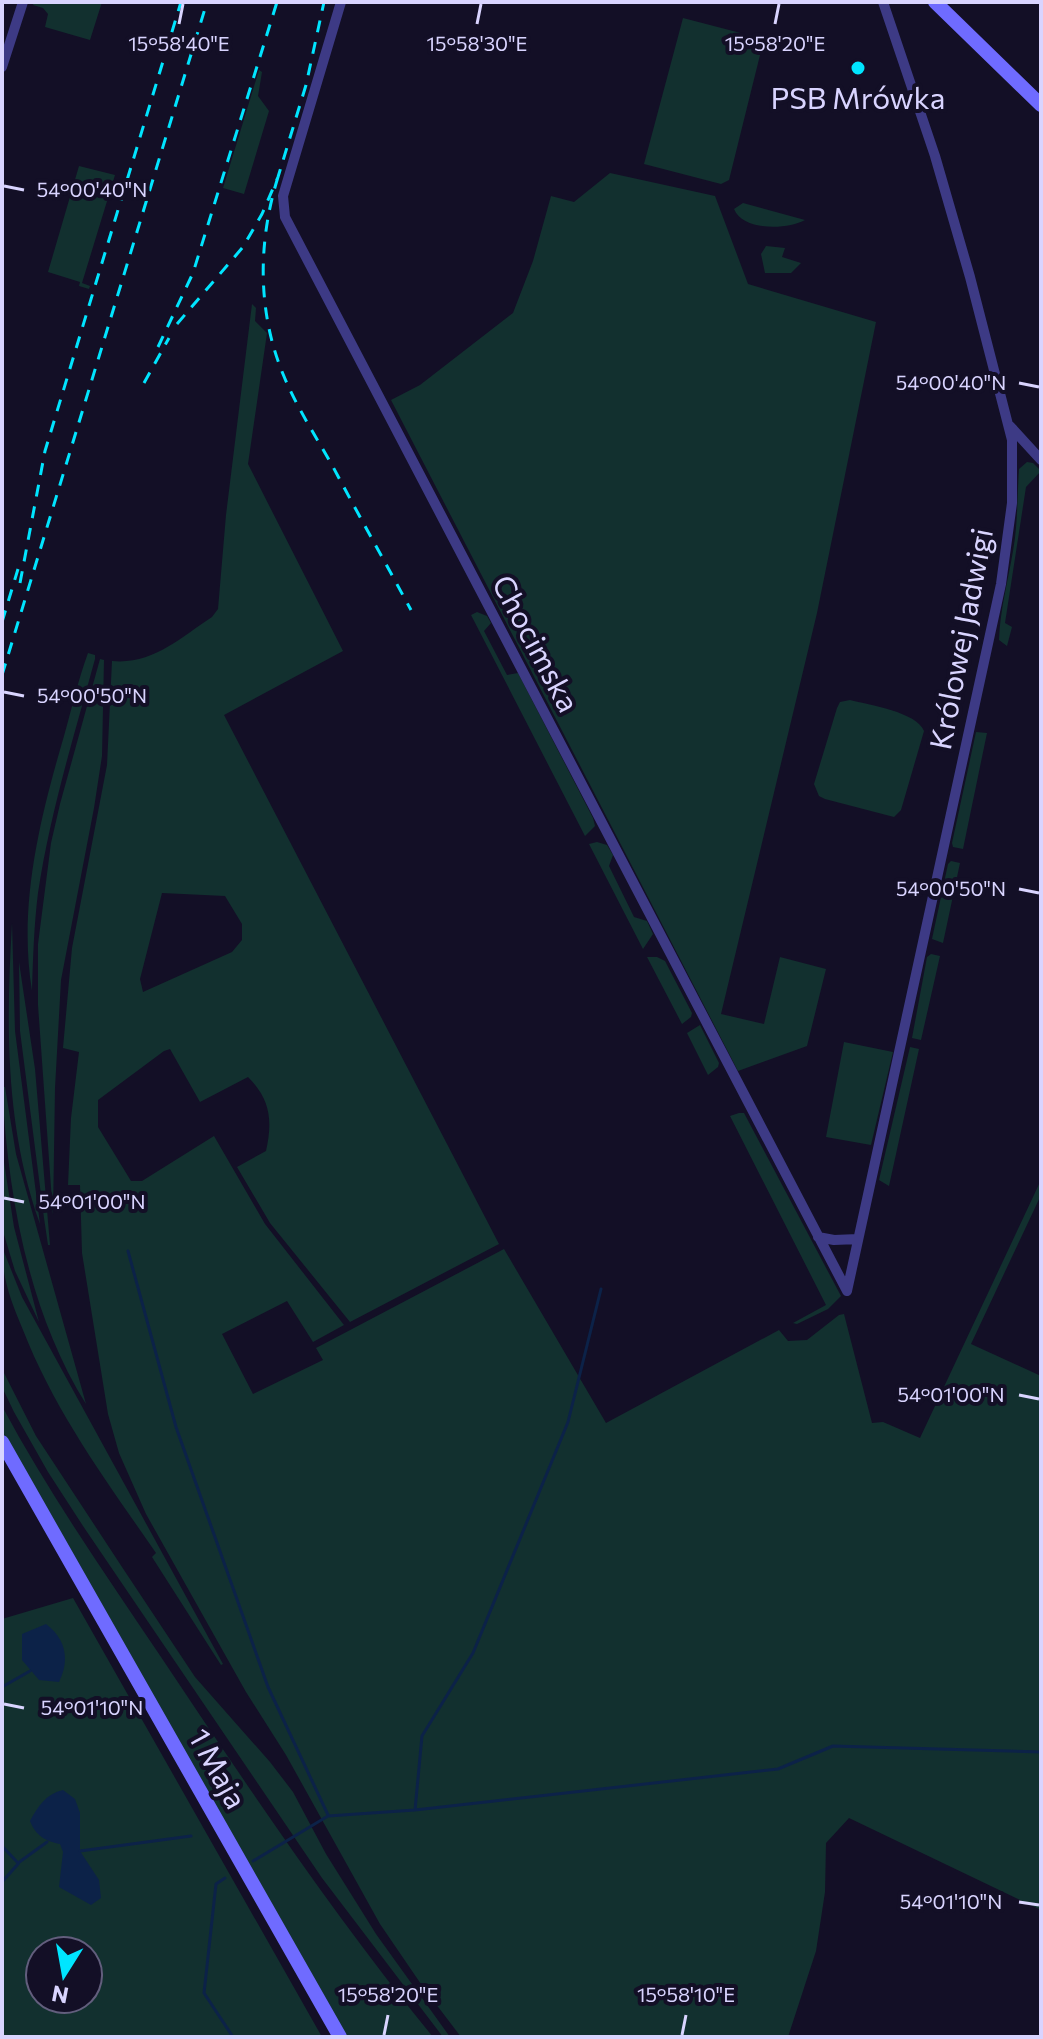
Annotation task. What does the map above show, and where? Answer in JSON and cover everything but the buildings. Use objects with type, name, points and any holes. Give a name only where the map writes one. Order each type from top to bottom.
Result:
[{"type":"street","points":[[2,67],[23,2]]},
{"type":"street","name":"Chocimska","points":[[341,2],[283,196],[285,217],[847,1291]]},
{"type":"street","name":"Królowej Jadwigi","points":[[847,1291],[1001,584],[1010,525],[1013,459],[1008,423],[970,277],[935,156],[883,2]]},
{"type":"street","points":[[935,2],[1041,105]]},
{"type":"street","points":[[1008,423],[1038,458]]},
{"type":"street","points":[[1013,459],[1038,458]]},
{"type":"street","points":[[818,1237],[858,1239]]},
{"type":"street","name":"1 Maja","points":[[2,1442],[340,2037]]},
{"type":"green space","points":[[34,2],[102,2],[90,40],[45,27],[48,14],[43,8],[33,5]]},
{"type":"green space","points":[[683,18],[756,37],[763,43],[729,180],[721,184],[644,164]]},
{"type":"green space","points":[[259,70],[262,72],[258,96],[269,111],[244,194],[223,188]]},
{"type":"green space","points":[[79,166],[115,175],[82,283],[90,286],[89,289],[79,286],[80,282],[48,272]]},
{"type":"green space","points":[[610,173],[715,196],[748,284],[876,322],[817,613],[721,1014],[764,1024],[780,957],[826,969],[807,1046],[738,1071],[391,400],[420,385],[513,313],[533,261],[551,196],[574,202]]},
{"type":"green space","points":[[743,203],[805,220],[788,226],[756,225],[739,216],[734,209]]},
{"type":"green space","points":[[766,246],[785,248],[782,257],[801,263],[791,273],[765,273],[761,254]]},
{"type":"green space","points":[[252,304],[256,308],[255,321],[267,333],[248,464],[343,651],[224,715],[499,1244],[350,1322],[270,1223],[237,1167],[266,1151],[269,1120],[261,1093],[248,1077],[200,1102],[170,1049],[164,1051],[98,1100],[98,1127],[131,1181],[142,1181],[214,1136],[265,1224],[344,1325],[313,1342],[287,1301],[222,1334],[253,1394],[323,1360],[316,1348],[504,1249],[606,1423],[779,1330],[788,1341],[807,1340],[844,1314],[872,1423],[883,1422],[920,1438],[1041,1180],[1041,1195],[971,1344],[1041,1376],[1041,1910],[849,1818],[826,1843],[825,1892],[816,1951],[788,2037],[461,2037],[380,1924],[146,1514],[119,1453],[108,1414],[82,1253],[80,1185],[68,1185],[71,1118],[79,1052],[63,1048],[72,948],[107,765],[112,661],[140,659],[153,654],[212,617],[218,609],[226,515]],"holes":[[[162,893],[225,896],[242,924],[242,940],[232,952],[143,992],[140,979]]]},
{"type":"green space","points":[[1027,462],[1033,463],[1041,471],[1026,487],[1005,623],[1012,627],[1007,646],[999,640],[1000,629],[1015,541],[1019,469]]},
{"type":"green space","points":[[477,612],[487,616],[491,623],[484,631],[507,675],[518,673],[593,818],[595,826],[585,836],[471,615]]},
{"type":"green space","points":[[88,653],[95,655],[95,659],[56,804],[38,893],[32,991],[28,926],[34,862],[47,798]]},
{"type":"green space","points":[[100,659],[104,660],[102,756],[61,980],[53,1215],[38,1005],[38,944],[51,843]]},
{"type":"green space","points":[[850,700],[903,714],[920,724],[924,731],[901,810],[894,817],[825,799],[819,796],[814,784],[837,708],[840,702]]},
{"type":"green space","points":[[976,732],[987,733],[963,849],[953,847],[952,843]]},
{"type":"green space","points":[[597,842],[607,845],[613,855],[609,866],[634,917],[647,921],[653,934],[643,949],[589,844]]},
{"type":"green space","points":[[951,861],[960,863],[943,943],[932,939]]},
{"type":"green space","points":[[12,923],[15,1031],[40,1224],[20,1150],[14,1113],[9,1038]]},
{"type":"green space","points":[[931,954],[940,956],[921,1040],[912,1038],[927,957]]},
{"type":"green space","points":[[647,957],[665,961],[692,1013],[682,1024]]},
{"type":"green space","points":[[19,962],[35,1069],[50,1245],[20,1031]]},
{"type":"green space","points":[[700,1025],[719,1063],[708,1075],[687,1033]]},
{"type":"green space","points":[[844,1042],[893,1052],[871,1145],[826,1137]]},
{"type":"green space","points":[[910,1047],[919,1049],[889,1186],[879,1180]]},
{"type":"green space","points":[[2,1087],[5,1087],[16,1154],[86,1404],[49,1330],[24,1251],[10,1169]]},
{"type":"green space","points":[[744,1113],[841,1296],[828,1309],[797,1324],[793,1323],[826,1305],[730,1116]]},
{"type":"green space","points":[[2,1149],[14,1227],[39,1322],[15,1271],[2,1228]]},
{"type":"green space","points":[[2,1247],[22,1297],[223,1664],[152,1557],[156,1553],[83,1446],[50,1389],[11,1299],[5,1280]]},
{"type":"green space","points":[[2,1369],[36,1436],[195,1677],[293,1792],[326,1854],[376,1934],[450,2037],[443,2037],[322,1878],[83,1526],[14,1412],[2,1387]]},
{"type":"green space","points":[[2,1406],[78,1534],[259,1802],[326,1898],[433,2037],[346,2037],[2,1431]]},
{"type":"green space","points":[[73,1598],[322,2037],[2,2037],[2,1619]]},
{"type":"water","points":[[46,1624],[58,1636],[64,1650],[64,1666],[59,1682],[39,1680],[22,1660],[22,1634]]},
{"type":"water","points":[[63,1790],[75,1799],[80,1813],[80,1851],[99,1880],[101,1898],[91,1905],[59,1887],[63,1852],[60,1844],[42,1837],[30,1821],[43,1801]]},
{"type":"waterway","points":[[128,1251],[176,1427],[268,1687],[328,1815]]},
{"type":"waterway","points":[[415,1810],[422,1736],[473,1653],[568,1422],[601,1289]]},
{"type":"waterway","points":[[2,1687],[30,1671]]},
{"type":"waterway","points":[[253,1861],[328,1816],[415,1810],[778,1769],[833,1746],[1041,1752]]},
{"type":"waterway","points":[[80,1851],[191,1836]]},
{"type":"waterway","points":[[2,1846],[18,1863],[47,1842]]},
{"type":"waterway","points":[[2,1882],[18,1864]]},
{"type":"waterway","points":[[225,1878],[216,1884],[204,1993],[233,2037]]},
{"type":"railway","points":[[20,583],[45,451],[181,2]]},
{"type":"railway","points":[[2,675],[207,2]]},
{"type":"railway","points":[[158,347],[193,273],[277,2]]},
{"type":"railway","points":[[177,324],[243,247],[262,214],[278,177],[306,85],[324,2]]},
{"type":"railway","points":[[278,177],[267,226],[263,276],[268,326],[274,350],[300,409],[411,610]]},
{"type":"railway","points":[[144,383],[169,338]]},
{"type":"railway","points":[[2,622],[18,569]]},
{"type":"place","name":"PSB Mrówka","points":[[858,68]]}]
